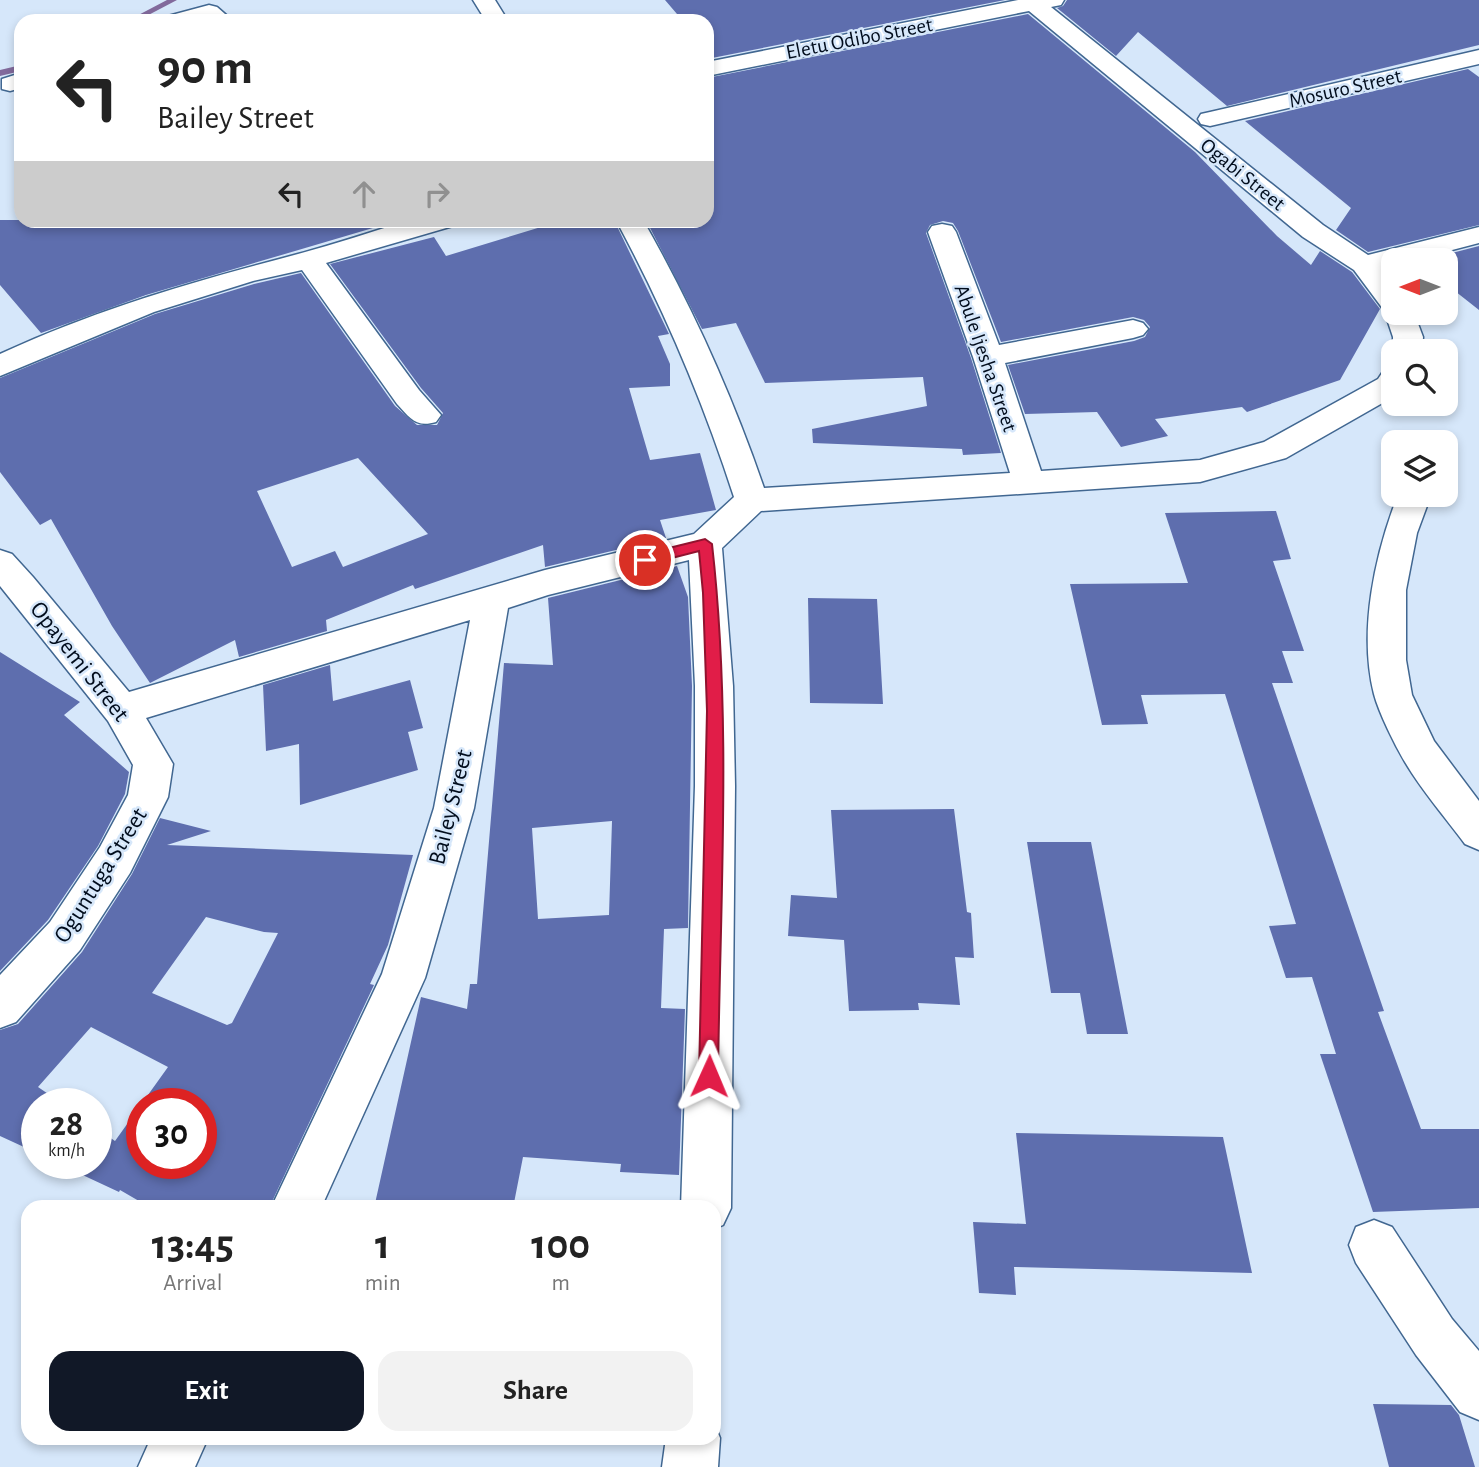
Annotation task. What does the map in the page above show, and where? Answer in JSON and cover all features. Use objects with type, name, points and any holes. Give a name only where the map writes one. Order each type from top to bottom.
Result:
[{"type":"street","name":"Eletu Odibo Street","points":[[714,68],[1039,1]]},
{"type":"street","name":"Ogabi Street","points":[[1039,1],[1313,231],[1364,264]]},
{"type":"street","name":"Mosuro Street","points":[[1210,119],[1479,57]]},
{"type":"street","points":[[0,366],[40,346],[157,302],[234,277],[309,260],[387,228]]},
{"type":"street","points":[[634,228],[659,272],[706,377],[752,500]]},
{"type":"street","name":"Abule Ijesha Street","points":[[942,232],[988,357],[1029,484]]},
{"type":"street","points":[[1381,287],[1364,264],[1479,235]]},
{"type":"street","points":[[309,260],[408,397],[425,415]]},
{"type":"street","points":[[988,357],[1133,330]]},
{"type":"street","points":[[121,710],[545,583],[705,544],[752,500],[1200,471],[1275,450],[1381,391]]},
{"type":"street","points":[[1410,507],[1400,533],[1388,590],[1388,660],[1393,695],[1419,751],[1479,832]]},
{"type":"street","points":[[705,544],[713,660],[715,786],[706,1200]]},
{"type":"street","name":"Opayemi Street","points":[[7,584],[121,710],[153,764]]},
{"type":"street","name":"Bailey Street","points":[[299,1200],[403,978],[454,808],[492,600]]},
{"type":"street","name":"Oguntuga Street","points":[[0,1007],[65,936],[115,860],[148,797],[153,764]]},
{"type":"street","points":[[1374,1245],[1434,1337],[1479,1392]]},
{"type":"street","points":[[166,1467],[177,1445]]},
{"type":"street","points":[[690,1467],[692,1445]]},
{"type":"building","points":[[665,0],[1005,0],[714,58],[714,14],[677,14]]},
{"type":"building","points":[[1067,0],[1479,0],[1479,45],[1227,106],[1138,32],[1116,56],[1057,8],[1063,6]]},
{"type":"building","points":[[1028,14],[1195,152],[1277,236],[1311,265],[1320,251],[1352,272],[1380,309],[1340,380],[1247,412],[1242,407],[1155,419],[1168,436],[1121,447],[1097,412],[1025,414],[1008,365],[1134,341],[1145,337],[1150,327],[1144,320],[1133,317],[1001,342],[958,231],[953,223],[943,221],[930,225],[926,233],[971,358],[1001,453],[963,455],[962,449],[813,443],[812,429],[927,406],[923,377],[765,383],[736,323],[702,329],[650,228],[714,228],[714,77]]},
{"type":"building","points":[[1468,69],[1479,77],[1479,225],[1368,252],[1336,230],[1351,208],[1245,121]]},
{"type":"building","points":[[0,220],[14,220],[14,228],[373,228],[146,295],[41,333],[0,285]]},
{"type":"building","points":[[538,228],[618,228],[669,334],[658,336],[670,364],[670,386],[629,388],[650,460],[700,453],[716,510],[660,520],[666,538],[545,567],[543,545],[415,589],[413,585],[326,620],[327,631],[239,657],[235,640],[150,683],[112,626],[51,519],[40,525],[0,472],[0,378],[155,314],[254,284],[301,273],[395,406],[417,425],[437,425],[443,413],[421,388],[330,264],[434,237],[446,256]],"holes":[[[358,458],[428,534],[343,567],[335,551],[292,567],[257,491]]]},
{"type":"building","points":[[1479,246],[1479,310],[1458,293],[1458,251]]},
{"type":"building","points":[[1276,511],[1291,559],[1273,561],[1304,651],[1282,651],[1293,683],[1272,683],[1384,1011],[1378,1012],[1421,1129],[1479,1129],[1479,1208],[1373,1212],[1320,1054],[1336,1054],[1312,977],[1286,978],[1269,926],[1296,924],[1225,694],[1141,695],[1148,724],[1102,725],[1070,584],[1188,583],[1165,513]]},
{"type":"building","points":[[677,566],[688,597],[692,686],[688,928],[664,929],[661,1008],[685,1009],[679,1175],[620,1172],[621,1164],[523,1157],[515,1200],[376,1200],[421,997],[467,1009],[470,984],[477,984],[504,663],[553,665],[548,598]],"holes":[[[612,821],[609,915],[538,919],[532,828]]]},
{"type":"building","points":[[808,598],[877,599],[883,704],[810,703]]},
{"type":"building","points":[[0,652],[80,702],[64,715],[129,772],[125,794],[98,846],[48,920],[0,971]]},
{"type":"building","points":[[330,665],[333,701],[410,680],[423,728],[408,732],[418,770],[300,805],[299,744],[266,751],[263,685]]},
{"type":"building","points":[[954,809],[967,912],[971,913],[974,958],[955,957],[960,1005],[918,1003],[919,1010],[849,1011],[844,940],[788,936],[791,895],[837,898],[831,810]]},
{"type":"building","points":[[160,818],[211,831],[167,845],[413,855],[388,945],[370,984],[374,985],[273,1200],[137,1200],[91,1179],[112,1179],[112,1139],[115,1141],[126,1126],[126,1179],[217,1179],[217,1088],[153,1088],[168,1067],[91,1027],[39,1088],[21,1088],[21,1146],[0,1136],[0,1030],[18,1024],[82,952],[132,874]],"holes":[[[206,917],[278,933],[232,1023],[227,1025],[152,993]]]},
{"type":"building","points":[[1027,842],[1091,842],[1128,1034],[1087,1034],[1080,993],[1051,993]]},
{"type":"building","points":[[1016,1133],[1223,1137],[1252,1273],[1014,1267],[1016,1295],[979,1293],[973,1222],[1026,1224]]},
{"type":"building","points":[[1373,1404],[1451,1405],[1459,1415],[1475,1467],[1389,1467]]},
{"type":"waterway","points":[[145,14],[173,0]]},
{"type":"waterway","points":[[0,73],[14,70]]},
{"type":"route","points":[[645,560],[705,544],[715,711],[709,1076]]}]
